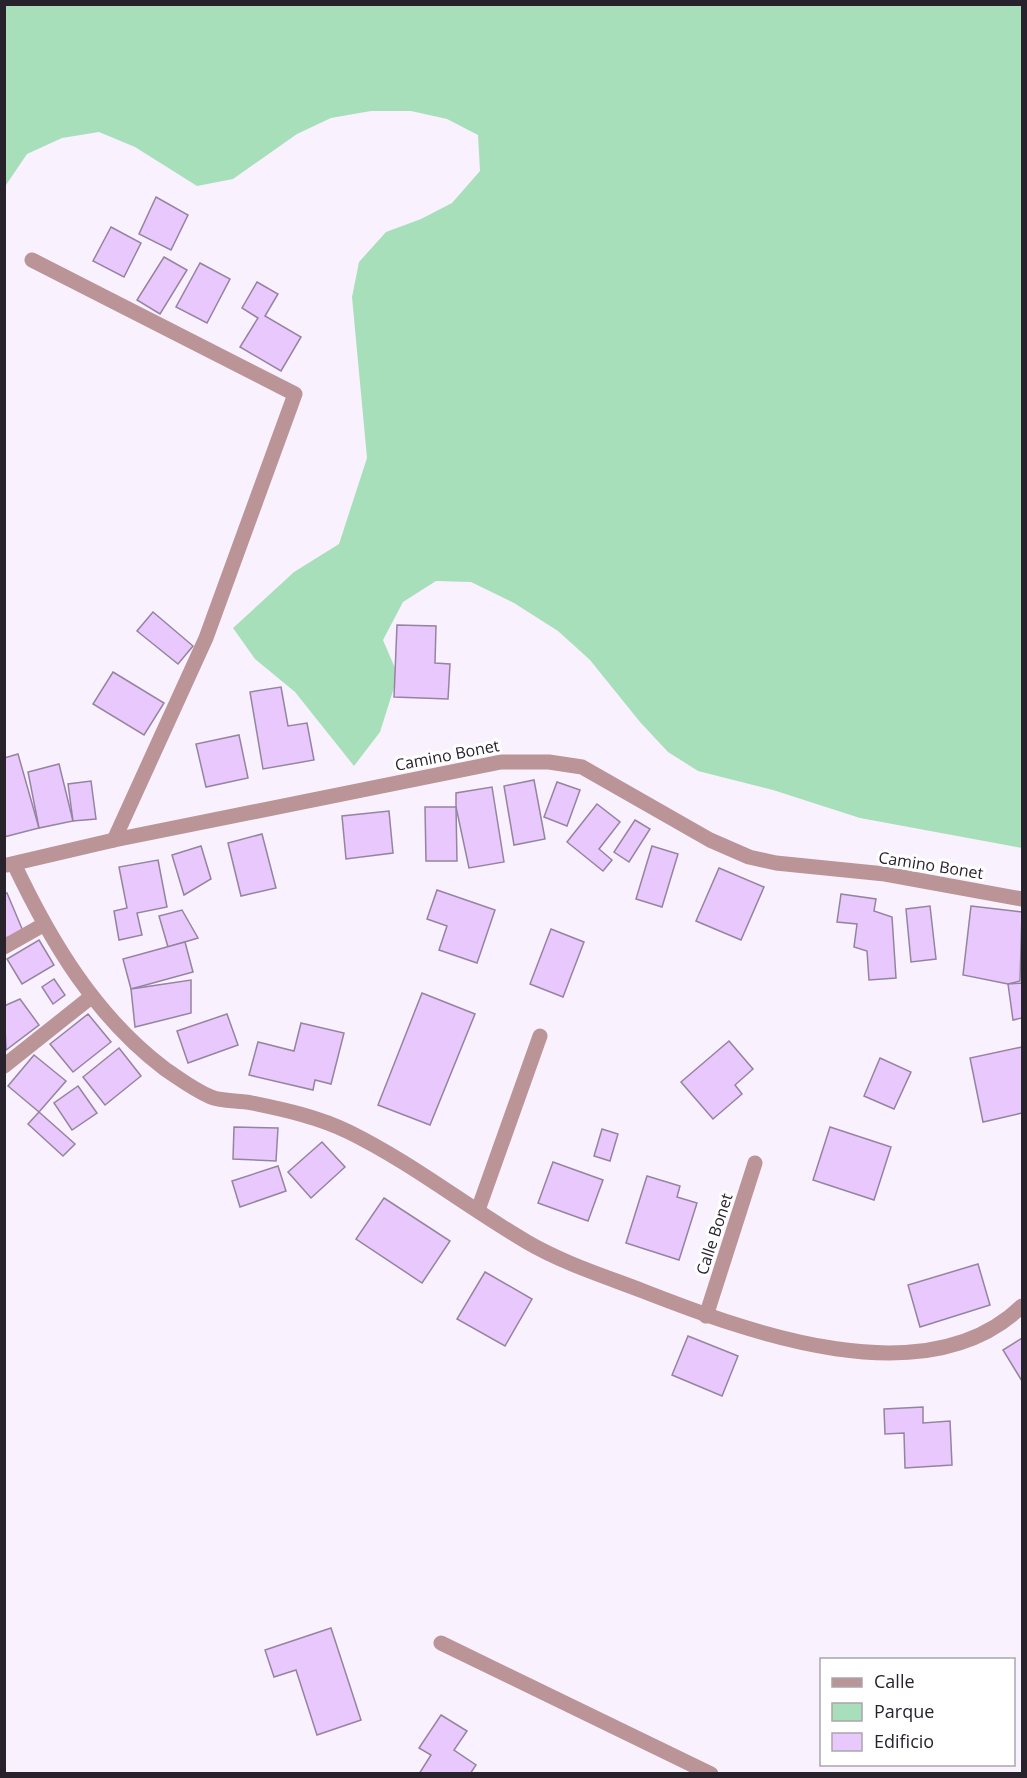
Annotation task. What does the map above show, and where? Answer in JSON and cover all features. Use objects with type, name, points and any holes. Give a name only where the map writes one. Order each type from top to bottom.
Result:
[{"type":"street","points":[[32,260],[295,394],[206,638],[114,840]]},
{"type":"street","name":"Camino Bonet","points":[[9,865],[114,840],[501,762],[549,762],[582,767],[710,840],[749,857],[776,863],[885,874],[1023,899]]},
{"type":"street","points":[[9,865],[43,925],[91,997],[130,1040],[190,1086],[213,1098],[248,1102],[307,1115],[349,1132],[530,1243],[706,1316],[769,1337],[827,1349],[913,1352],[951,1345],[984,1332],[1023,1306]]},
{"type":"street","points":[[4,947],[43,925]]},
{"type":"street","points":[[4,1066],[91,997]]},
{"type":"street","points":[[478,1210],[540,1036]]},
{"type":"street","name":"Calle Bonet","points":[[706,1316],[755,1163]]},
{"type":"street","points":[[441,1643],[711,1773]]},
{"type":"green space","points":[[5,5],[1022,5],[1022,848],[860,818],[773,790],[698,771],[668,752],[640,722],[590,660],[558,631],[514,603],[471,582],[436,581],[403,602],[383,640],[398,675],[380,732],[354,766],[295,692],[255,659],[233,628],[294,572],[339,544],[367,458],[352,297],[359,262],[386,232],[421,219],[452,203],[480,171],[478,135],[447,119],[411,111],[371,111],[331,118],[297,134],[233,179],[197,186],[135,147],[99,132],[62,138],[27,154],[6,185],[5,257]]},
{"type":"building","points":[[156,197],[188,215],[171,250],[139,234]]},
{"type":"building","points":[[111,227],[141,243],[124,277],[93,261]]},
{"type":"building","points":[[164,257],[187,270],[160,314],[137,300]]},
{"type":"building","points":[[200,263],[230,279],[207,323],[176,307]]},
{"type":"building","points":[[257,282],[278,294],[265,316],[301,337],[281,371],[240,347],[258,318],[242,308]]},
{"type":"building","points":[[153,612],[193,646],[178,664],[137,631]]},
{"type":"building","points":[[397,625],[436,626],[435,663],[450,664],[448,699],[394,697]]},
{"type":"building","points":[[113,672],[164,703],[144,735],[93,704]]},
{"type":"building","points":[[281,687],[288,726],[307,723],[314,760],[263,769],[250,692]]},
{"type":"building","points":[[239,735],[248,778],[206,787],[196,744]]},
{"type":"building","points":[[18,754],[39,828],[4,837],[4,758]]},
{"type":"building","points":[[59,764],[73,821],[39,828],[28,772]]},
{"type":"building","points":[[534,780],[545,839],[514,845],[504,786]]},
{"type":"building","points":[[91,781],[96,819],[73,821],[68,784]]},
{"type":"building","points":[[557,782],[580,790],[567,826],[544,817]]},
{"type":"building","points":[[492,787],[504,862],[469,868],[456,807],[456,793]]},
{"type":"building","points":[[597,804],[620,822],[599,849],[612,860],[603,871],[567,842]]},
{"type":"building","points":[[425,807],[456,807],[457,861],[426,861]]},
{"type":"building","points":[[389,811],[393,853],[346,859],[342,816]]},
{"type":"building","points":[[635,820],[650,829],[629,862],[614,852]]},
{"type":"building","points":[[262,834],[276,888],[241,896],[228,843]]},
{"type":"building","points":[[201,846],[211,879],[184,895],[172,855]]},
{"type":"building","points":[[652,846],[678,854],[662,907],[636,899]]},
{"type":"building","points":[[158,860],[167,907],[137,913],[142,935],[119,940],[114,911],[127,908],[119,867]]},
{"type":"building","points":[[719,868],[764,887],[741,940],[696,921]]},
{"type":"building","points":[[437,890],[495,910],[477,963],[439,950],[447,926],[427,919]]},
{"type":"building","points":[[7,893],[23,931],[4,939],[4,894]]},
{"type":"building","points":[[841,894],[876,899],[874,911],[892,917],[896,978],[869,980],[867,951],[854,947],[857,924],[837,922]]},
{"type":"building","points":[[930,906],[936,959],[911,962],[906,909]]},
{"type":"building","points":[[971,906],[1022,912],[1020,981],[1008,984],[963,975]]},
{"type":"building","points":[[182,910],[198,938],[168,947],[159,916]]},
{"type":"building","points":[[551,929],[584,942],[563,997],[530,984]]},
{"type":"building","points":[[39,940],[54,965],[22,984],[7,959]]},
{"type":"building","points":[[185,942],[193,972],[131,989],[123,959]]},
{"type":"building","points":[[54,979],[65,995],[53,1004],[42,987]]},
{"type":"building","points":[[191,980],[191,1013],[135,1027],[131,989]]},
{"type":"building","points":[[1022,983],[1022,1018],[1013,1020],[1008,984]]},
{"type":"building","points":[[422,993],[475,1014],[430,1125],[378,1105]]},
{"type":"building","points":[[20,999],[39,1025],[6,1050],[4,1006]]},
{"type":"building","points":[[88,1014],[111,1042],[73,1072],[50,1044]]},
{"type":"building","points":[[227,1014],[238,1045],[188,1063],[177,1031]]},
{"type":"building","points":[[301,1023],[344,1033],[331,1084],[315,1080],[313,1090],[249,1075],[258,1042],[294,1051]]},
{"type":"building","points":[[729,1041],[753,1069],[735,1085],[742,1094],[713,1119],[681,1082]]},
{"type":"building","points":[[1022,1047],[1022,1113],[983,1122],[970,1058]]},
{"type":"building","points":[[119,1048],[141,1076],[105,1105],[83,1077]]},
{"type":"building","points":[[34,1055],[66,1081],[39,1112],[8,1086]]},
{"type":"building","points":[[880,1058],[911,1072],[894,1109],[864,1096]]},
{"type":"building","points":[[78,1086],[97,1113],[72,1130],[54,1103]]},
{"type":"building","points":[[39,1112],[75,1144],[63,1156],[28,1124]]},
{"type":"building","points":[[234,1127],[278,1128],[276,1161],[233,1159]]},
{"type":"building","points":[[830,1127],[891,1147],[874,1200],[813,1180]]},
{"type":"building","points":[[602,1129],[618,1134],[610,1161],[594,1156]]},
{"type":"building","points":[[322,1142],[345,1167],[311,1198],[288,1172]]},
{"type":"building","points":[[553,1162],[603,1180],[588,1221],[538,1203]]},
{"type":"building","points":[[278,1166],[286,1191],[240,1207],[232,1181]]},
{"type":"building","points":[[647,1176],[680,1186],[677,1197],[697,1203],[679,1260],[626,1243]]},
{"type":"building","points":[[384,1198],[450,1241],[422,1283],[356,1239]]},
{"type":"building","points":[[978,1264],[990,1305],[920,1327],[908,1285]]},
{"type":"building","points":[[485,1272],[532,1299],[505,1346],[457,1319]]},
{"type":"building","points":[[688,1336],[738,1356],[722,1396],[672,1375]]},
{"type":"building","points":[[1022,1338],[1022,1381],[1003,1350]]},
{"type":"building","points":[[923,1407],[923,1423],[950,1421],[952,1465],[905,1468],[904,1433],[885,1434],[884,1409]]},
{"type":"building","points":[[331,1628],[361,1720],[317,1735],[296,1670],[274,1677],[265,1650]]},
{"type":"building","points":[[441,1715],[467,1731],[454,1750],[476,1765],[470,1774],[419,1774],[431,1755],[419,1748]]}]
